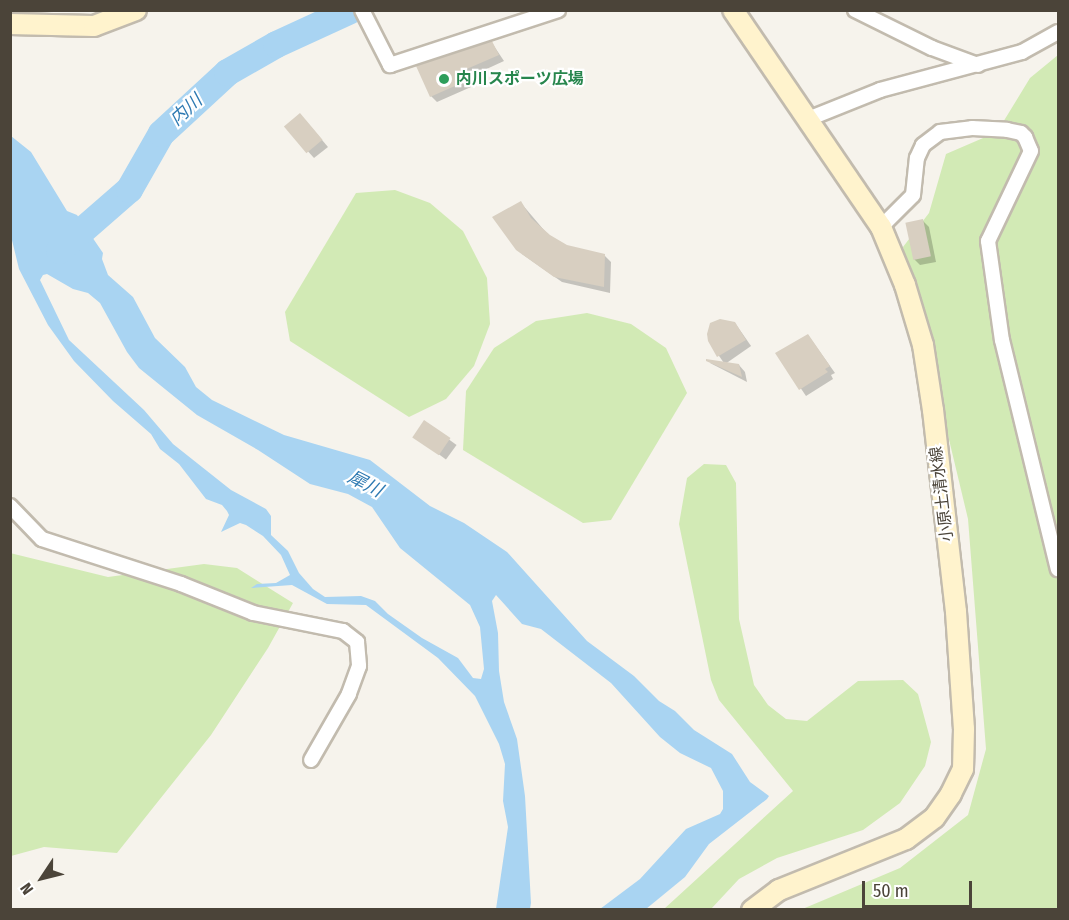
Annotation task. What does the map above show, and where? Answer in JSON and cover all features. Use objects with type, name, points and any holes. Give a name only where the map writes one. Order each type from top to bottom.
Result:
[{"type":"main road","points":[[10,24],[94,26],[136,10]]},
{"type":"main road","name":"小原土清水線","points":[[733,10],[881,227],[904,285],[923,345],[956,612],[964,729],[963,769],[951,794],[934,818],[906,839],[779,890],[752,909]]},
{"type":"street","points":[[362,10],[390,65],[558,10]]},
{"type":"street","points":[[855,10],[932,48],[978,65]]},
{"type":"street","points":[[808,119],[880,90],[1022,52],[1059,32]]},
{"type":"street","points":[[881,227],[913,195],[917,158],[923,145],[940,132],[972,128],[1007,130],[1021,133],[1025,137],[1031,150],[988,241],[1002,340],[1059,569]]},
{"type":"street","points":[[10,506],[42,539],[181,585],[253,613],[343,631],[357,642],[359,666],[350,694],[311,760]]},
{"type":"green space","points":[[1058,55],[1058,909],[800,910],[900,868],[968,815],[986,749],[968,519],[903,247],[929,213],[946,154],[997,132],[1030,78]]},
{"type":"green space","points":[[395,190],[430,203],[463,231],[487,278],[490,324],[474,366],[446,399],[409,417],[290,341],[285,312],[356,193]]},
{"type":"green space","points":[[587,313],[631,324],[666,348],[687,393],[611,520],[583,523],[463,450],[466,391],[494,348],[536,321]]},
{"type":"green space","points":[[704,464],[726,465],[736,483],[739,619],[754,685],[768,705],[786,719],[807,721],[858,681],[903,680],[918,694],[931,742],[925,766],[900,803],[863,830],[777,858],[739,879],[711,909],[664,909],[793,791],[719,700],[711,680],[679,524],[687,478]]},
{"type":"green space","points":[[10,553],[108,577],[204,564],[237,568],[293,603],[268,648],[211,735],[117,853],[44,847],[11,856]]},
{"type":"water","name":"犀川","points":[[11,136],[31,152],[67,211],[77,215],[103,253],[102,259],[108,275],[133,297],[155,338],[185,367],[196,387],[212,400],[284,435],[370,460],[430,506],[464,523],[507,552],[587,641],[634,676],[659,701],[675,711],[694,730],[732,754],[750,782],[769,796],[767,799],[709,844],[685,877],[646,909],[600,909],[640,879],[686,829],[720,814],[723,809],[723,791],[711,768],[680,753],[660,737],[611,683],[541,629],[522,624],[496,595],[492,601],[498,633],[499,671],[504,702],[517,739],[525,796],[531,903],[530,909],[496,909],[508,827],[503,801],[505,764],[499,744],[475,696],[438,658],[366,605],[327,604],[292,585],[251,588],[257,584],[276,583],[290,575],[281,555],[263,536],[246,525],[240,523],[221,532],[229,515],[222,505],[206,499],[179,464],[160,449],[151,434],[113,401],[74,361],[48,325],[19,269],[11,236]],"holes":[[[47,274],[73,289],[88,293],[100,303],[127,352],[139,368],[197,415],[258,450],[310,484],[348,494],[372,507],[400,548],[470,605],[480,627],[484,669],[481,679],[473,678],[458,658],[422,638],[388,614],[375,601],[361,596],[325,597],[313,589],[299,573],[288,551],[271,535],[271,516],[266,509],[231,490],[173,444],[144,410],[69,340],[40,280],[43,275]]]},
{"type":"building","points":[[492,41],[499,55],[462,71],[466,81],[430,97],[416,66]]},
{"type":"building","points":[[300,113],[322,140],[306,153],[284,126]]},
{"type":"building","points":[[521,201],[531,218],[550,235],[567,245],[605,254],[604,287],[554,277],[516,250],[492,217]]},
{"type":"building","points":[[923,219],[931,256],[913,260],[905,223]]},
{"type":"building","points":[[720,319],[735,322],[746,340],[717,357],[708,341],[707,334],[710,323]]},
{"type":"building","points":[[808,334],[830,366],[825,369],[828,372],[799,390],[775,353]]},
{"type":"building","points":[[706,359],[739,364],[742,377],[706,361]]},
{"type":"building","points":[[424,420],[451,438],[439,455],[412,437]]},
{"type":"waterway","name":"内川","points":[[59,250],[129,189],[161,133],[227,72],[276,44],[350,10]]},
{"type":"place","name":"内川スポーツ広場","points":[[444,79]]}]
